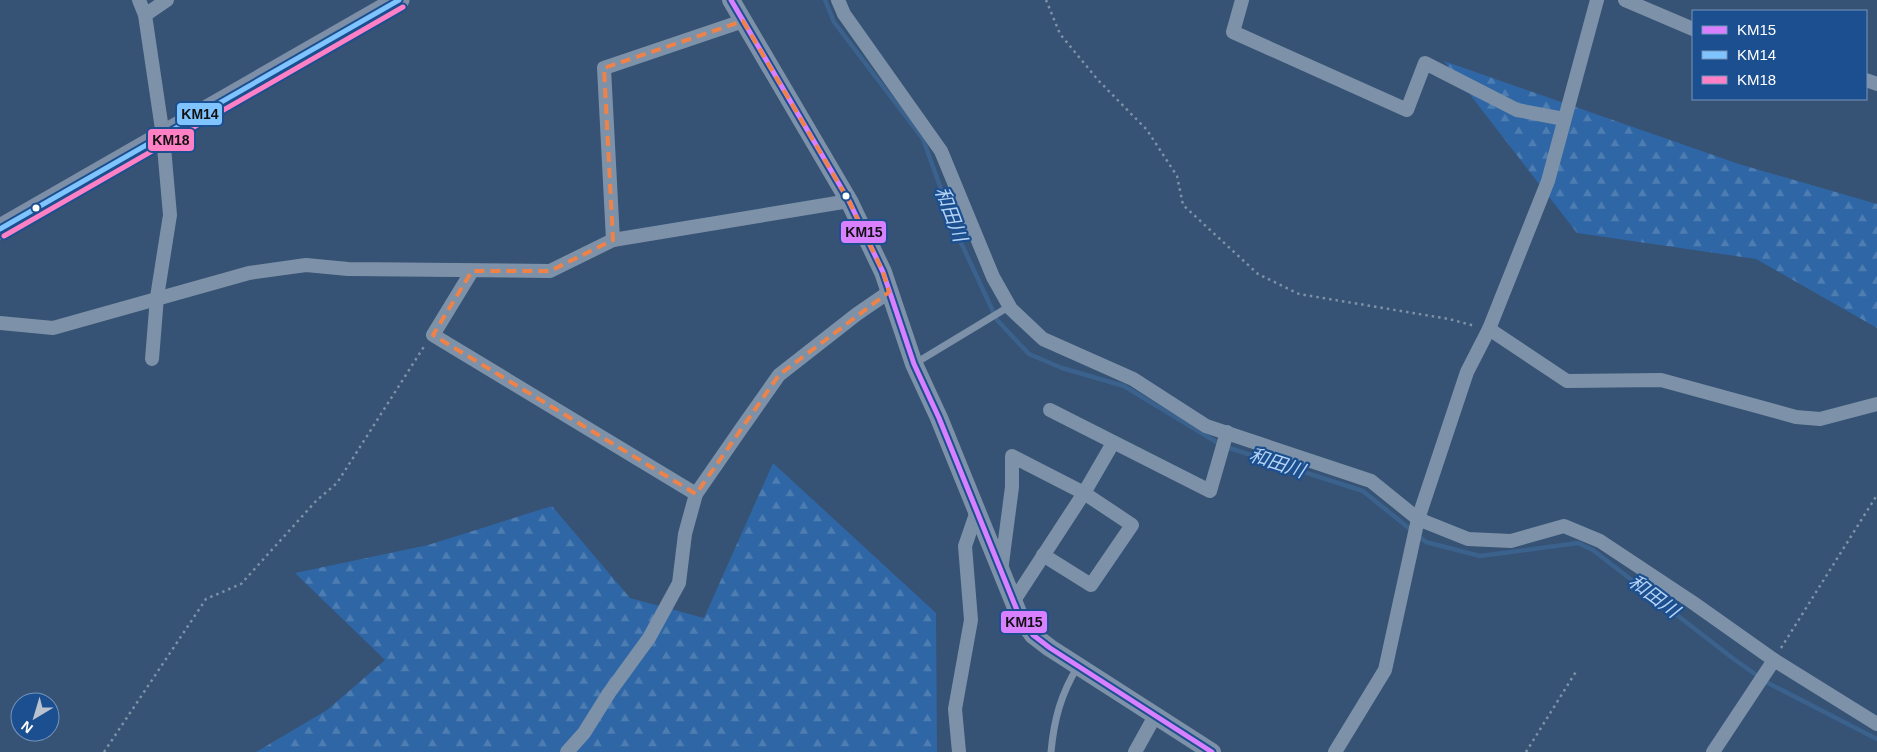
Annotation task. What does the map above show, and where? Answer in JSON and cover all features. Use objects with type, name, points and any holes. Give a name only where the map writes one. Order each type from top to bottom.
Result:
[{"type":"main road","points":[[0,229],[399,0]]},
{"type":"street","points":[[139,0],[145,15],[163,136],[170,215],[157,298],[152,358]]},
{"type":"street","points":[[145,15],[167,0]]},
{"type":"street","points":[[730,0],[849,201],[883,272],[914,364],[939,418],[976,514],[1019,615],[1034,634],[1050,648],[1212,752]]},
{"type":"street","points":[[838,0],[844,14],[941,151],[993,277],[1010,306],[1043,339],[1133,379],[1206,426],[1371,481],[1418,519],[1468,539],[1511,541],[1564,526],[1600,541],[1692,602],[1774,660],[1877,724]]},
{"type":"street","points":[[1242,0],[1233,32],[1407,110],[1425,63],[1517,110],[1564,119]]},
{"type":"street","points":[[1335,752],[1385,670],[1418,519],[1467,372],[1489,330],[1548,181],[1598,0]]},
{"type":"street","points":[[1625,0],[1692,29]]},
{"type":"street","points":[[614,240],[604,68],[743,21]]},
{"type":"street","points":[[0,322],[53,328],[248,273],[306,264],[348,269],[550,271],[614,240],[849,201]]},
{"type":"street","points":[[472,270],[433,335],[696,494]]},
{"type":"street","points":[[567,752],[584,732],[648,638],[679,583],[685,534],[696,494],[779,375],[857,314],[889,292]]},
{"type":"street","points":[[1489,330],[1567,381],[1661,380],[1796,417],[1820,419],[1877,404]]},
{"type":"street","points":[[1050,410],[1210,491],[1227,432]]},
{"type":"street","points":[[1013,602],[1084,493],[1113,443]]},
{"type":"street","points":[[1001,571],[1012,487],[1012,456],[1084,493],[1132,525],[1091,585],[1043,555]]},
{"type":"street","points":[[959,752],[955,709],[971,620],[965,546],[976,514]]},
{"type":"street","points":[[1713,752],[1774,660]]},
{"type":"street","points":[[1135,752],[1156,716]]},
{"type":"lane","points":[[914,364],[1010,306]]},
{"type":"lane","points":[[1051,752],[1053,723],[1064,689],[1078,666]]},
{"type":"path","points":[[1046,0],[1060,34],[1098,80],[1147,130],[1177,176],[1183,205],[1258,274],[1299,294],[1449,319],[1489,330]]},
{"type":"path","points":[[104,752],[206,599],[241,584],[316,500],[337,483],[433,335]]},
{"type":"path","points":[[1774,660],[1877,495]]},
{"type":"path","points":[[1526,752],[1577,670]]},
{"type":"highlighted area","points":[[743,21],[849,201],[883,272],[889,292],[779,375],[696,494],[433,335],[472,271],[550,271],[613,240],[604,68]]},
{"type":"green space","points":[[1444,61],[1739,164],[1877,204],[1877,328],[1756,259],[1577,233]]},
{"type":"green space","points":[[773,463],[936,613],[937,752],[256,752],[327,710],[385,660],[295,573],[428,545],[552,506],[630,598],[704,618]]},
{"type":"waterway","name":"和田川","points":[[825,0],[834,22],[923,139],[958,236],[997,320],[1029,354],[1062,368],[1124,386],[1223,446],[1363,491],[1426,542],[1480,556],[1578,543],[1593,550],[1735,660],[1768,683],[1877,739]]},
{"type":"transit line","name":"KM14","points":[[0,229],[399,0]]},
{"type":"transit line","name":"KM15","points":[[731,0],[849,201],[883,272],[914,364],[939,418],[1019,615],[1033,635],[1050,648],[1212,752]]},
{"type":"transit line","name":"KM18","points":[[4,236],[403,7]]}]
